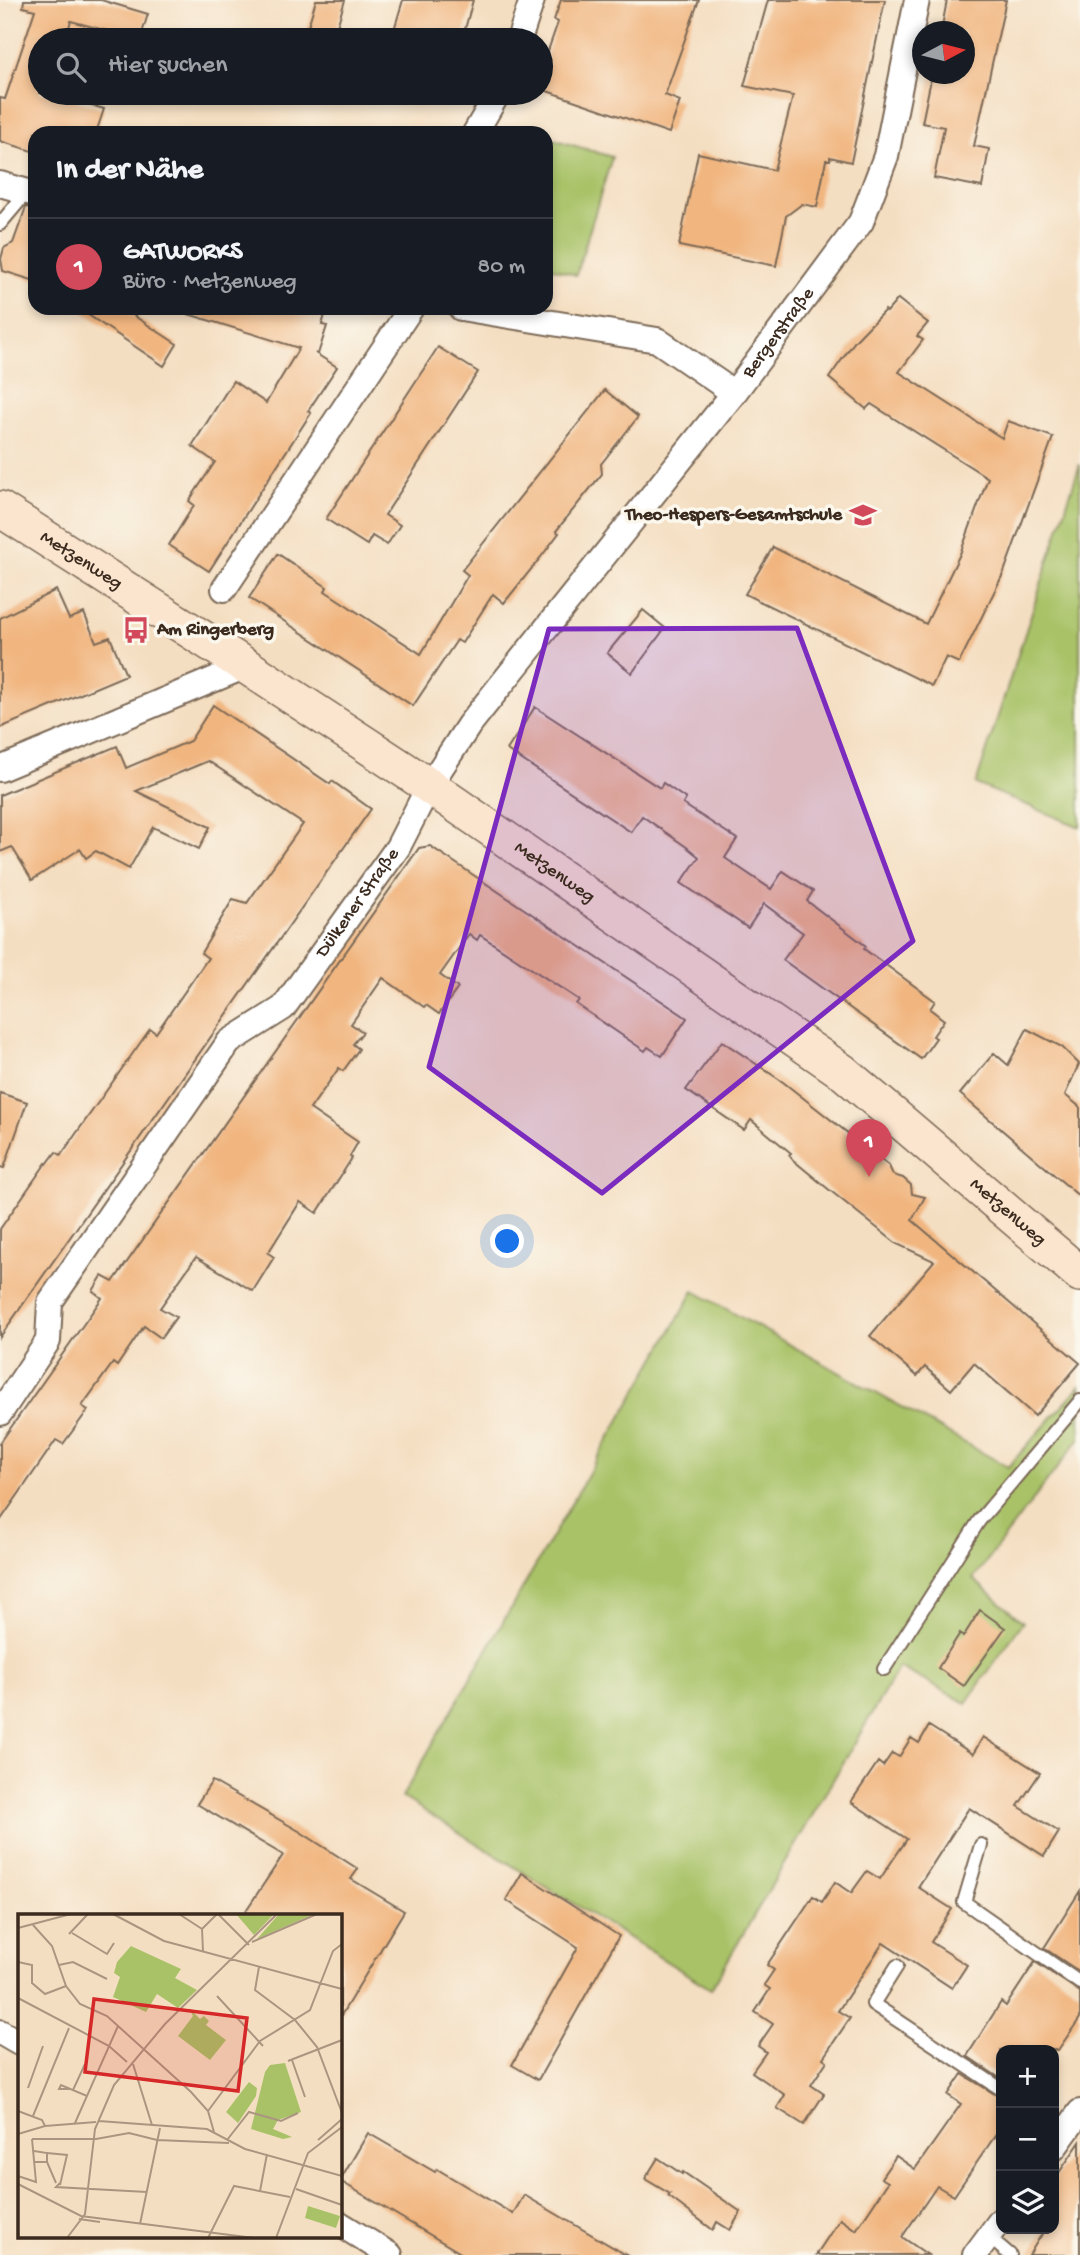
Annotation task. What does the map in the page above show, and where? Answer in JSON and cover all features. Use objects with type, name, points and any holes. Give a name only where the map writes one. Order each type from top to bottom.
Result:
[{"type":"main road","name":"Metzenweg","points":[[0,509],[429,786],[843,1072],[1080,1274]]},
{"type":"street","points":[[523,28],[531,0]]},
{"type":"street","name":"Bergerstraße","points":[[504,315],[657,340],[734,393],[861,222],[886,156],[917,0]]},
{"type":"street","points":[[479,126],[491,105]]},
{"type":"street","points":[[0,184],[28,192]]},
{"type":"street","points":[[224,589],[406,315]]},
{"type":"street","name":"Dülkener Straße","points":[[0,1413],[48,1341],[50,1302],[229,1042],[283,1008],[398,847],[429,786],[469,725],[734,393]]},
{"type":"street","points":[[0,769],[246,666]]},
{"type":"street","points":[[0,2032],[18,2042]]},
{"type":"street","points":[[341,2225],[390,2255]]},
{"type":"lane","points":[[0,224],[28,196]]},
{"type":"lane","points":[[884,1669],[979,1521],[1080,1401]]},
{"type":"lane","points":[[981,1845],[964,1902],[1080,1983]]},
{"type":"lane","points":[[897,1966],[873,2004],[996,2086]]},
{"type":"lane","points":[[988,2237],[1010,2255]]},
{"type":"highlighted area","points":[[797,628],[913,941],[602,1193],[429,1067],[549,629]]},
{"type":"green space","points":[[553,139],[612,157],[576,275],[553,268]]},
{"type":"green space","points":[[1080,464],[1080,827],[976,784]]},
{"type":"green space","points":[[694,1291],[1008,1467],[1080,1386],[1080,1438],[973,1579],[1023,1622],[966,1703],[899,1667],[711,1989],[402,1797]]},
{"type":"building","points":[[24,0],[101,0],[148,14],[144,28],[96,28],[71,21],[69,28],[29,28],[35,10],[23,7]]},
{"type":"building","points":[[316,0],[345,0],[337,28],[308,28]]},
{"type":"building","points":[[403,0],[473,0],[465,28],[395,28]]},
{"type":"building","points":[[561,0],[699,0],[665,95],[680,101],[669,133],[553,93],[553,36],[558,22],[554,20]]},
{"type":"building","points":[[768,0],[885,0],[851,162],[830,157],[830,160],[826,160],[817,207],[802,204],[786,216],[776,266],[679,246],[698,153],[774,170],[793,96],[744,86]]},
{"type":"building","points":[[947,0],[1006,0],[974,146],[989,149],[982,187],[934,178],[944,127],[922,123],[930,84],[975,84],[975,21],[943,21]]},
{"type":"building","points":[[28,31],[28,105],[90,105],[104,109],[98,126],[28,126],[28,150],[0,141],[0,98],[5,99]]},
{"type":"building","points":[[28,207],[28,279],[3,271],[1,259],[4,248],[13,243]]},
{"type":"building","points":[[898,299],[928,323],[917,336],[923,340],[899,372],[1002,438],[1008,421],[1053,437],[1004,572],[959,663],[946,657],[932,686],[745,594],[773,547],[926,624],[960,554],[988,478],[871,404],[866,409],[829,378],[855,341]]},
{"type":"building","points":[[88,315],[133,315],[177,344],[164,366]]},
{"type":"building","points":[[191,315],[325,315],[322,325],[327,326],[318,354],[315,353],[337,367],[308,411],[311,413],[209,571],[169,545],[194,505],[189,501],[215,462],[192,446],[233,381],[266,403],[299,348]]},
{"type":"building","points":[[438,347],[478,372],[385,515],[400,525],[387,545],[372,536],[367,545],[326,519]]},
{"type":"building","points":[[605,390],[638,417],[601,464],[602,474],[556,531],[559,533],[541,557],[504,603],[493,594],[462,643],[457,640],[413,706],[249,598],[278,554],[327,587],[325,591],[421,654],[468,575],[462,570]]},
{"type":"building","points":[[56,590],[69,619],[84,613],[96,642],[110,637],[126,675],[0,728],[0,618]]},
{"type":"building","points":[[643,610],[665,628],[632,673],[607,653]]},
{"type":"building","points":[[213,705],[371,809],[0,1337],[0,1229],[46,1163],[56,1152],[61,1155],[150,1029],[156,1033],[208,958],[201,953],[233,899],[247,903],[303,824],[208,761],[136,791],[210,827],[199,849],[153,827],[129,869],[96,851],[86,858],[80,849],[32,880],[12,847],[0,852],[0,795],[117,746],[126,768],[190,741]]},
{"type":"building","points":[[535,707],[660,788],[663,783],[686,799],[683,804],[737,839],[725,858],[771,889],[783,871],[813,891],[807,901],[866,946],[864,949],[935,1001],[930,1009],[944,1020],[933,1036],[936,1038],[921,1059],[783,960],[803,933],[764,904],[748,928],[681,883],[699,857],[688,848],[642,816],[631,832],[507,750]]},
{"type":"building","points":[[430,846],[687,1018],[662,1056],[648,1047],[645,1051],[576,1004],[579,1000],[480,935],[477,940],[469,934],[440,975],[458,988],[439,1014],[426,1005],[424,1007],[383,978],[351,1024],[363,1032],[353,1044],[359,1049],[343,1071],[339,1068],[310,1109],[358,1142],[350,1156],[352,1158],[317,1213],[300,1202],[268,1253],[274,1257],[253,1291],[196,1257],[160,1308],[176,1317],[161,1338],[144,1326],[117,1366],[113,1363],[82,1406],[88,1410],[63,1444],[56,1440],[0,1521],[0,1443],[102,1298],[93,1291],[102,1276],[113,1282],[419,848]]},
{"type":"building","points":[[1027,1029],[1062,1047],[1079,1064],[1065,1095],[1080,1107],[1080,1197],[960,1094],[994,1053],[1008,1065]]},
{"type":"building","points":[[722,1041],[783,1082],[868,1149],[889,1166],[893,1175],[903,1178],[911,1185],[912,1194],[925,1197],[912,1220],[1080,1363],[1035,1416],[974,1363],[951,1390],[925,1367],[917,1376],[870,1336],[934,1261],[897,1244],[793,1160],[789,1155],[791,1153],[751,1120],[744,1130],[686,1090]]},
{"type":"building","points":[[0,1093],[27,1102],[4,1168],[0,1167]]},
{"type":"building","points":[[980,1610],[1005,1628],[964,1686],[938,1668],[960,1633],[963,1637]]},
{"type":"building","points":[[929,1726],[973,1754],[983,1737],[1040,1773],[1018,1806],[1059,1832],[1044,1856],[969,1808],[918,1887],[952,1909],[931,1942],[967,1965],[952,1988],[883,1943],[838,2011],[850,2018],[823,2058],[827,2061],[811,2085],[824,2094],[804,2125],[777,2108],[785,2095],[752,2072],[766,2052],[758,2046],[773,2024],[755,2012],[770,1989],[764,1985],[774,1970],[767,1965],[813,1896],[822,1902],[835,1882],[851,1893],[867,1871],[880,1879],[907,1839],[851,1802],[878,1762],[883,1766],[892,1753],[899,1757],[911,1738],[919,1743]]},
{"type":"building","points":[[212,1781],[358,1869],[351,1879],[404,1911],[341,2015],[341,1914],[244,1914],[283,1855],[197,1804]]},
{"type":"building","points":[[522,1873],[619,1936],[538,2080],[512,2065],[578,1947],[506,1900]]},
{"type":"building","points":[[1080,1891],[1080,1972],[1044,1948]]},
{"type":"building","points":[[1035,1962],[1080,1992],[1080,2018],[1059,2049],[1059,2045],[996,2045],[996,2076],[967,2056],[1001,2002],[1006,2006]]},
{"type":"building","points":[[962,2074],[996,2095],[996,2134],[954,2196],[937,2186],[902,2237],[928,2255],[816,2255],[840,2219],[856,2230],[888,2182],[881,2178],[896,2156],[915,2169],[961,2104],[948,2095]]},
{"type":"building","points":[[368,2133],[435,2172],[437,2169],[513,2214],[524,2195],[626,2255],[464,2255],[341,2179]]},
{"type":"building","points":[[1080,2142],[1080,2255],[1029,2255],[1042,2234],[1059,2234],[1059,2173]]},
{"type":"building","points":[[658,2158],[741,2212],[730,2230],[717,2222],[713,2230],[668,2196],[670,2194],[645,2179]]},
{"type":"place","name":"Theo-Hespers-Gesamtschule","points":[[863,515]]},
{"type":"place","name":"Am Ringerberg","points":[[136,630]]},
{"type":"place","name":"GATWORKS","points":[[869,1177]]}]
